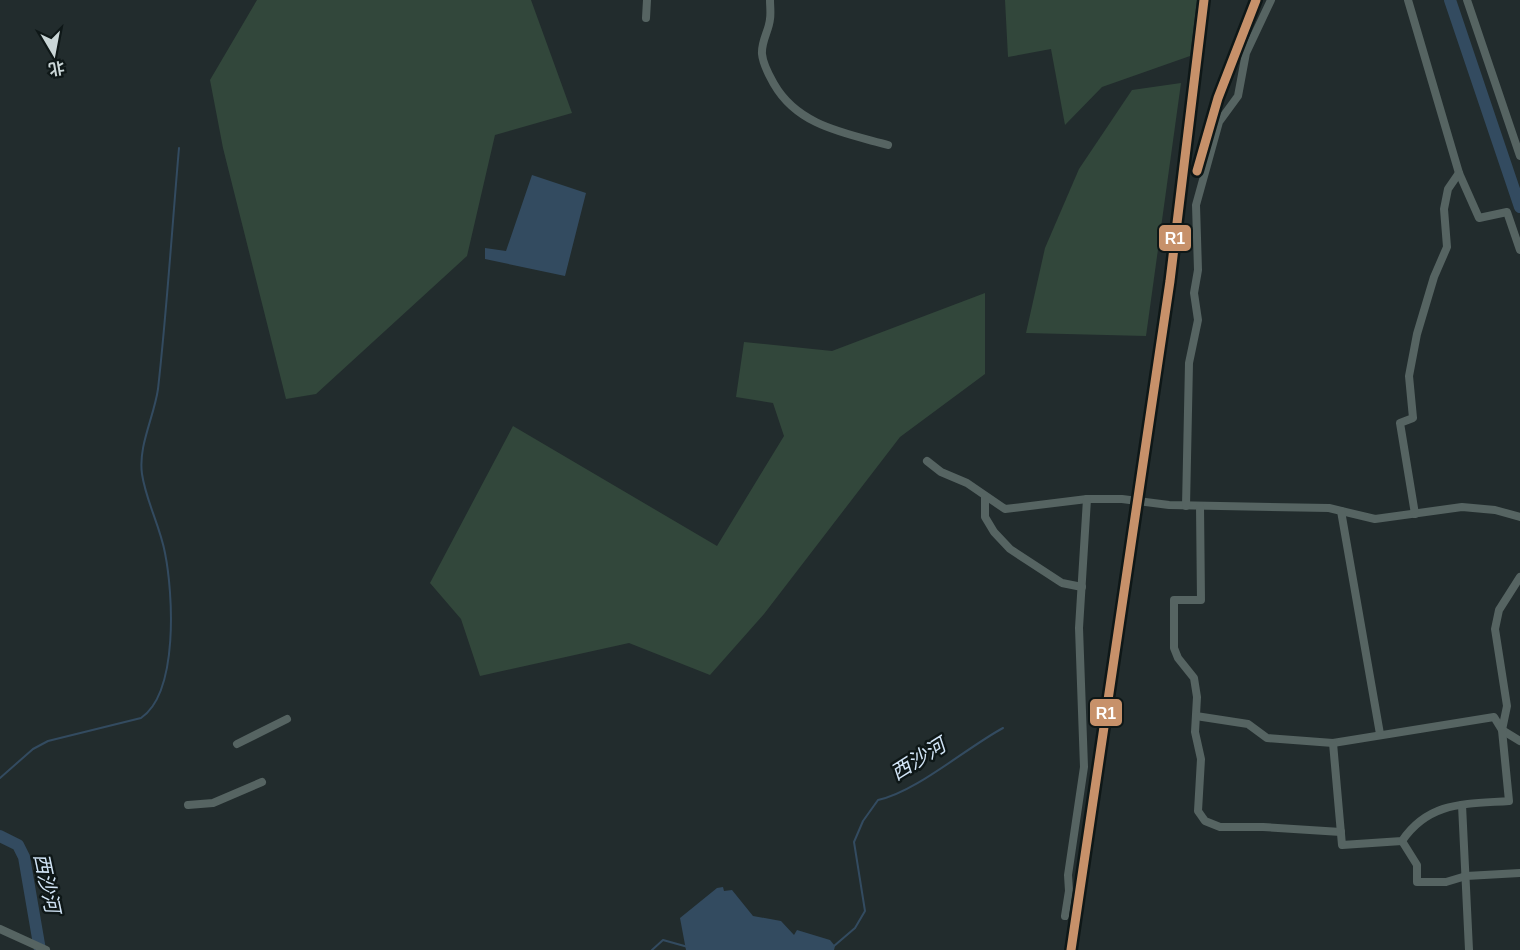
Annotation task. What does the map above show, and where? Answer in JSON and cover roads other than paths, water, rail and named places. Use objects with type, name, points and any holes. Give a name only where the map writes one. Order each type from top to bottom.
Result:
[{"type":"street","points":[[646,18],[647,0]]},
{"type":"street","points":[[770,0],[770,19],[762,43],[762,56],[766,71],[778,91],[794,110],[811,121],[888,145]]},
{"type":"street","points":[[1186,506],[1189,363],[1198,320],[1194,294],[1198,270],[1196,205],[1219,122],[1239,96],[1246,53],[1271,0]]},
{"type":"street","points":[[1408,0],[1459,173],[1479,218],[1507,212],[1520,250]]},
{"type":"street","points":[[1467,0],[1520,156]]},
{"type":"street","points":[[1415,514],[1400,423],[1413,418],[1409,376],[1417,334],[1434,277],[1447,247],[1444,209],[1448,189],[1459,173]]},
{"type":"street","points":[[927,461],[1005,509],[1087,500],[1122,499],[1186,506],[1329,508],[1374,519],[1462,507],[1495,510],[1520,517]]},
{"type":"street","points":[[986,497],[985,517],[994,532],[1010,549],[1062,583],[1082,587]]},
{"type":"street","points":[[1065,916],[1069,891],[1068,875],[1084,767],[1079,680],[1087,500]]},
{"type":"street","points":[[1200,506],[1201,600],[1174,600],[1174,648],[1178,658],[1194,678],[1195,732],[1201,759],[1198,810],[1205,821],[1220,827],[1341,832]]},
{"type":"street","points":[[1341,511],[1380,734]]},
{"type":"street","points":[[1333,743],[1342,845],[1402,841],[1408,833],[1438,809],[1509,801],[1502,730],[1507,706],[1495,629],[1499,610],[1520,577]]},
{"type":"street","points":[[1196,716],[1248,724],[1267,738],[1333,743],[1494,717],[1502,730],[1520,741]]},
{"type":"street","points":[[237,744],[287,719]]},
{"type":"street","points":[[188,805],[213,803],[262,782]]},
{"type":"street","points":[[1462,805],[1469,950]]},
{"type":"street","points":[[1402,841],[1417,865],[1417,882],[1446,882],[1466,876],[1520,873]]},
{"type":"street","points":[[0,929],[46,950]]},
{"type":"water","points":[[532,175],[586,193],[565,276],[485,259],[485,248],[506,251]]},
{"type":"water","points":[[723,887],[724,891],[732,890],[753,916],[781,921],[794,935],[797,930],[830,940],[835,946],[834,950],[686,950],[680,918],[717,888]]},
{"type":"waterway","points":[[1450,0],[1520,207]]},
{"type":"waterway","points":[[0,778],[33,749],[48,741],[141,718],[153,705],[162,687],[170,641],[170,592],[165,553],[144,484],[141,463],[158,389],[179,148]]},
{"type":"waterway","name":"西沙河","points":[[834,946],[855,928],[865,911],[854,842],[863,821],[878,800],[924,779],[1003,728]]},
{"type":"waterway","name":"西沙河","points":[[0,836],[18,845],[24,857],[40,950]]},
{"type":"waterway","name":"西沙河","points":[[652,950],[663,940],[688,947]]}]
